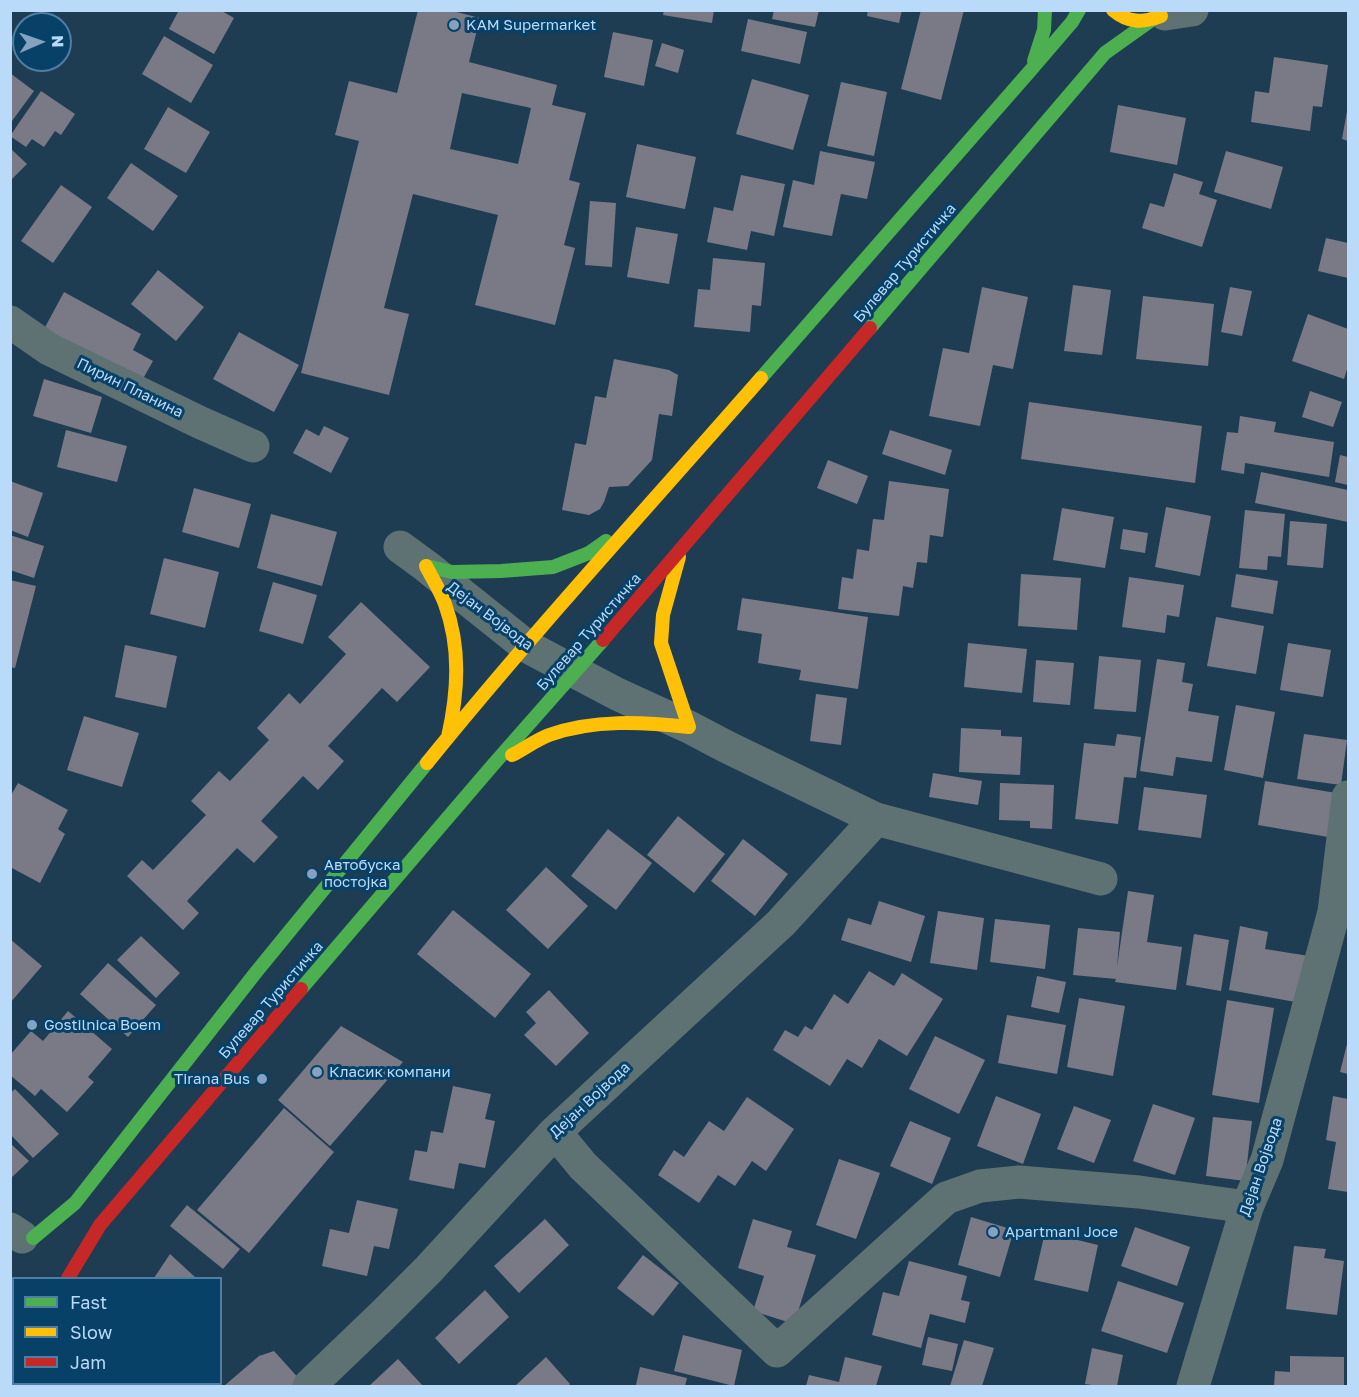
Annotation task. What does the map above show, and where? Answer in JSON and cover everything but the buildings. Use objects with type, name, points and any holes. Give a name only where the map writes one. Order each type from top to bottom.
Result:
[{"type":"main road","points":[[1030,71],[1041,44],[1046,20],[1045,10]]},
{"type":"main road","name":"Булевар Туристичка","points":[[24,1237],[75,1203],[257,971],[448,737],[578,584],[1030,71],[1072,22],[1079,10]]},
{"type":"main road","points":[[1113,10],[1118,15],[1132,21],[1169,14]]},
{"type":"main road","name":"Булевар Туристичка","points":[[69,1277],[100,1225],[1105,53],[1169,14]]},
{"type":"main road","points":[[426,566],[452,572],[553,567],[589,553],[639,517]]},
{"type":"main road","points":[[492,766],[549,736],[589,725],[622,723],[689,727],[661,643],[663,615],[680,551]]},
{"type":"main road","points":[[426,566],[444,602],[457,652],[455,707],[448,737]]},
{"type":"main road","points":[[61,1258],[68,1277]]},
{"type":"street","name":"Пирин Планина","points":[[10,322],[49,349],[253,446]]},
{"type":"street","name":"Дејан Војвода","points":[[400,547],[526,646],[617,694],[876,819],[1101,879]]},
{"type":"street","name":"Дејан Војвода","points":[[1192,1386],[1247,1208],[1267,1160],[1341,913],[1348,797]]},
{"type":"street","name":"Дејан Војвода","points":[[309,1386],[428,1270],[555,1132],[781,923],[876,819]]},
{"type":"street","points":[[555,1132],[583,1166],[777,1351],[946,1198],[980,1186],[1019,1182],[1128,1191],[1247,1208]]},
{"type":"traffic: fast","points":[[1034,61],[1044,30],[1045,10]]},
{"type":"traffic: fast","points":[[761,378],[1030,71],[1072,22],[1079,10]]},
{"type":"traffic: fast","points":[[870,328],[1105,53],[1150,21]]},
{"type":"traffic: fast","points":[[426,566],[452,572],[553,567],[589,553],[606,541]]},
{"type":"traffic: fast","points":[[301,989],[603,640]]},
{"type":"traffic: fast","points":[[33,1238],[75,1203],[257,971],[427,763]]},
{"type":"traffic: slow","points":[[1113,10],[1124,17],[1136,20],[1148,20],[1161,16]]},
{"type":"traffic: slow","points":[[427,763],[550,617],[761,378]]},
{"type":"traffic: slow","points":[[512,755],[539,739],[583,726],[636,723],[689,727],[661,643],[663,615],[679,557]]},
{"type":"traffic: slow","points":[[426,566],[443,599],[454,637],[456,687],[448,737]]},
{"type":"traffic: jam","points":[[603,640],[870,328]]},
{"type":"traffic: jam","points":[[69,1277],[100,1225],[301,989]]},
{"type":"place","name":"KAM Supermarket","points":[[454,25]]},
{"type":"place","name":"Автобуска постојка","points":[[312,874]]},
{"type":"place","name":"Gostilnica Boem","points":[[32,1025]]},
{"type":"place","name":"Класик компани","points":[[317,1072]]},
{"type":"place","name":"Tirana Bus","points":[[262,1079]]},
{"type":"place","name":"Apartmani Joce","points":[[993,1232]]}]
